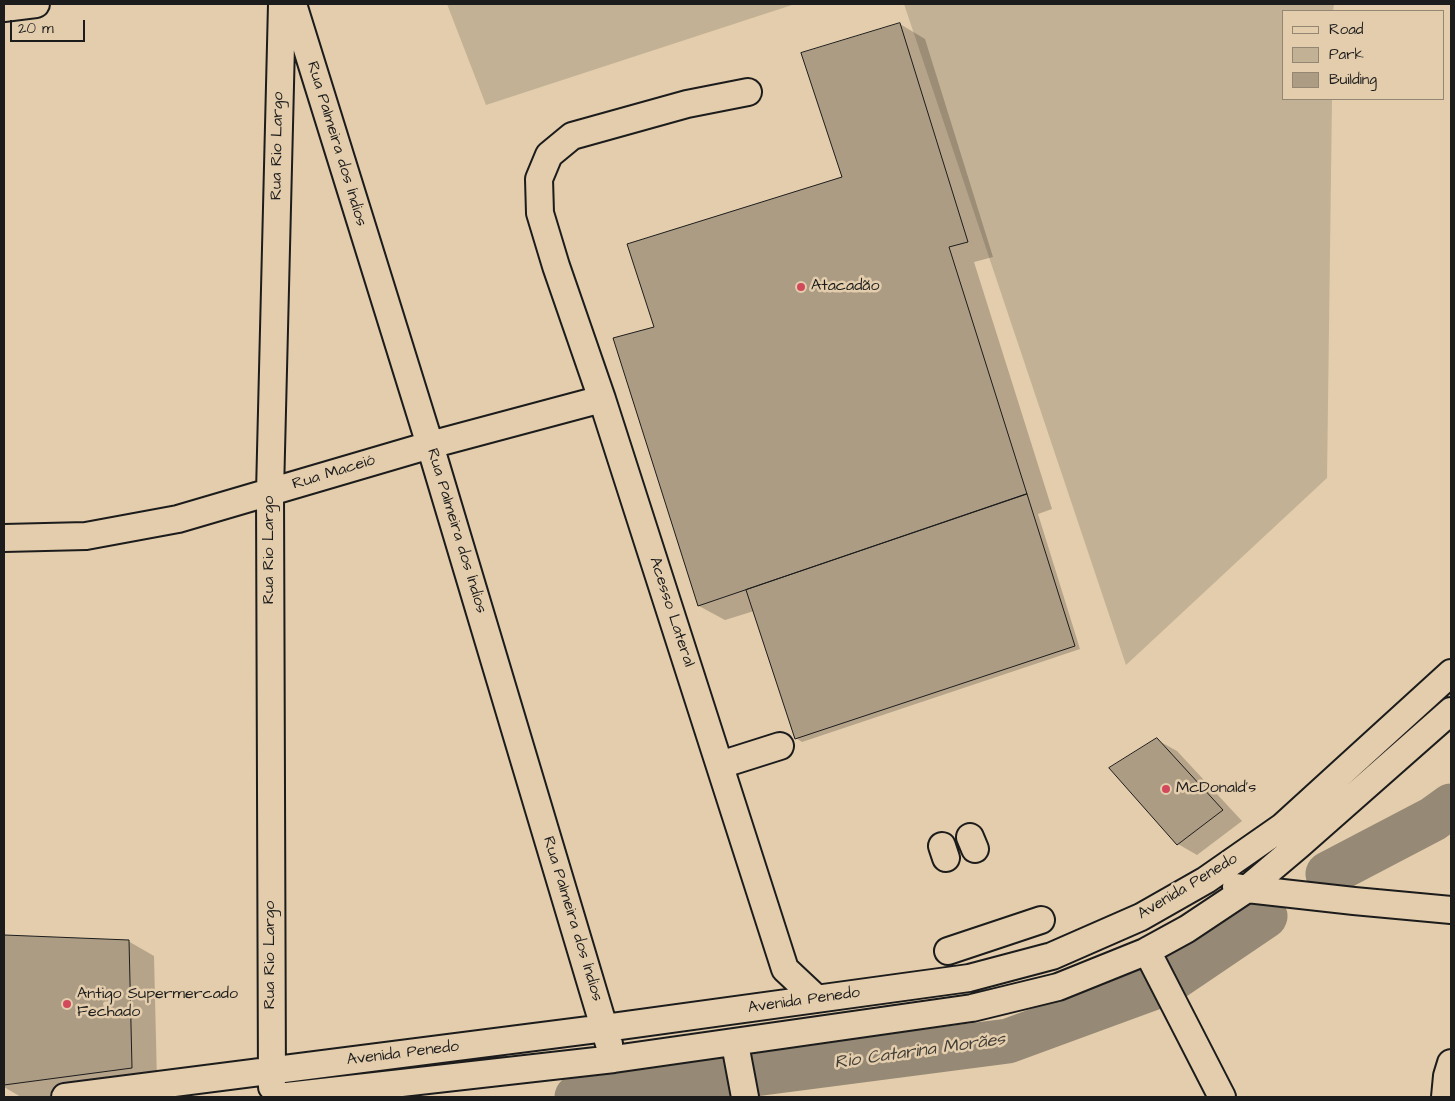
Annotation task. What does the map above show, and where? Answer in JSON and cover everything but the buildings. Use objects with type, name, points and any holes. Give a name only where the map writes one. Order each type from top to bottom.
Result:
[{"type":"street","points":[[4,8],[36,4]]},
{"type":"street","name":"Rua Rio Largo","points":[[272,1097],[270,492],[282,4]]},
{"type":"street","name":"Rua Palmeira dos Índios","points":[[293,4],[430,444],[614,1059]]},
{"type":"street","name":"Acesso Lateral","points":[[748,92],[687,104],[572,136],[549,155],[538,179],[540,213],[556,266],[602,399],[785,969],[817,999]]},
{"type":"street","name":"Rua Maceió","points":[[4,538],[86,536],[178,519],[430,444],[602,399]]},
{"type":"street","name":"Avenida Penedo","points":[[65,1097],[605,1028],[969,978],[1052,956],[1141,917],[1206,880],[1282,827],[1451,673]]},
{"type":"street","name":"Avenida Penedo","points":[[278,1097],[614,1059],[972,1008],[1058,986],[1147,951],[1259,890],[1299,846],[1451,711]]},
{"type":"street","points":[[720,765],[780,746]]},
{"type":"street","points":[[1206,880],[1259,890],[1451,910]]},
{"type":"street","points":[[948,951],[1041,920]]},
{"type":"street","points":[[1147,951],[1222,1097]]},
{"type":"street","points":[[734,1044],[745,1097]]},
{"type":"street","points":[[1445,1097],[1447,1076],[1451,1063]]},
{"type":"green space","points":[[447,4],[795,4],[486,105]]},
{"type":"green space","points":[[904,4],[1334,4],[1333,10],[1282,10],[1282,100],[1332,100],[1327,478],[1126,665]]},
{"type":"waterway","name":"Rio Catarina Morães","points":[[1328,874],[1433,819],[1451,806]]},
{"type":"waterway","name":"Rio Catarina Morães","points":[[577,1097],[1008,1041],[1166,983],[1265,916]]},
{"type":"place","name":"Atacadão","points":[[801,287]]},
{"type":"place","name":"McDonald's","points":[[1166,789]]},
{"type":"place","name":"Antigo Supermercado Fechado","points":[[67,1004]]}]
